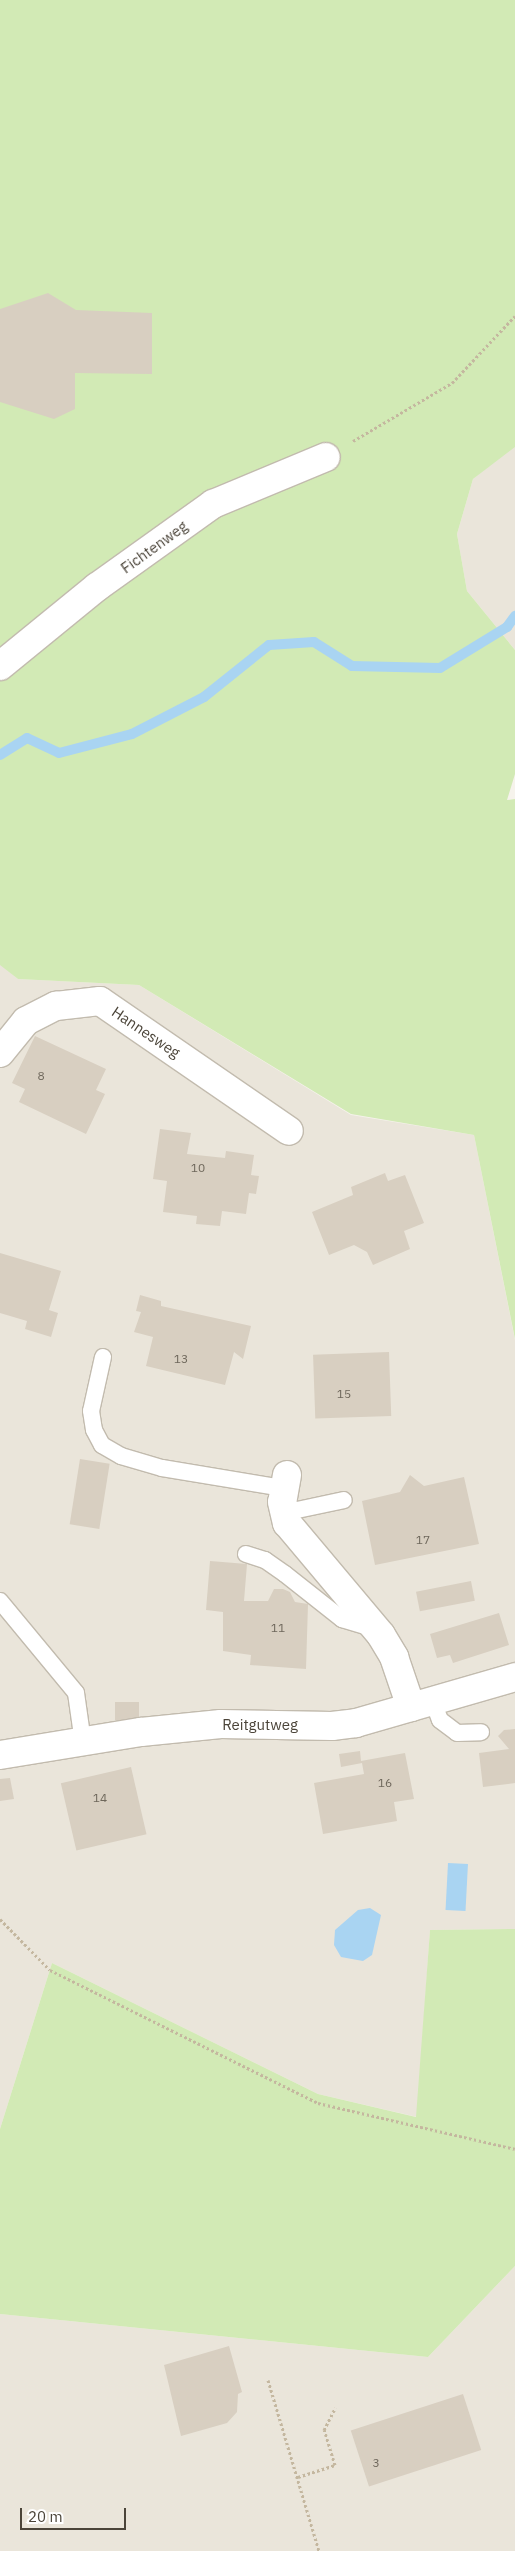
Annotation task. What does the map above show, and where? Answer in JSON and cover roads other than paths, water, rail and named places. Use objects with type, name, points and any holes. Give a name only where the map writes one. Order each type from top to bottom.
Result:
[{"type":"street","name":"Fichtenweg","points":[[0,666],[97,587],[213,504],[326,457]]},
{"type":"street","name":"Hannesweg","points":[[0,1053],[26,1021],[56,1006],[100,1001],[289,1131]]},
{"type":"street","points":[[285,1492],[294,1534],[376,1629],[422,1704]]},
{"type":"street","name":"Reitgutweg","points":[[0,1755],[83,1742],[229,1724],[332,1726],[356,1723],[515,1677]]},
{"type":"lane","points":[[103,1357],[90,1411],[94,1430],[102,1445],[121,1456],[162,1468],[285,1492],[344,1500]]},
{"type":"lane","points":[[246,1554],[265,1560],[342,1620],[376,1629]]},
{"type":"lane","points":[[0,1601],[76,1694],[83,1742]]},
{"type":"lane","points":[[422,1704],[457,1733],[481,1732]]},
{"type":"water","points":[[448,1863],[468,1864],[466,1911],[446,1910]]},
{"type":"water","points":[[370,1908],[381,1915],[372,1955],[363,1961],[341,1957],[334,1945],[335,1930],[358,1910]]},
{"type":"waterway","points":[[0,755],[27,738],[59,753],[132,734],[204,697],[269,645],[314,642],[352,666],[440,668],[507,627],[515,616]]}]
